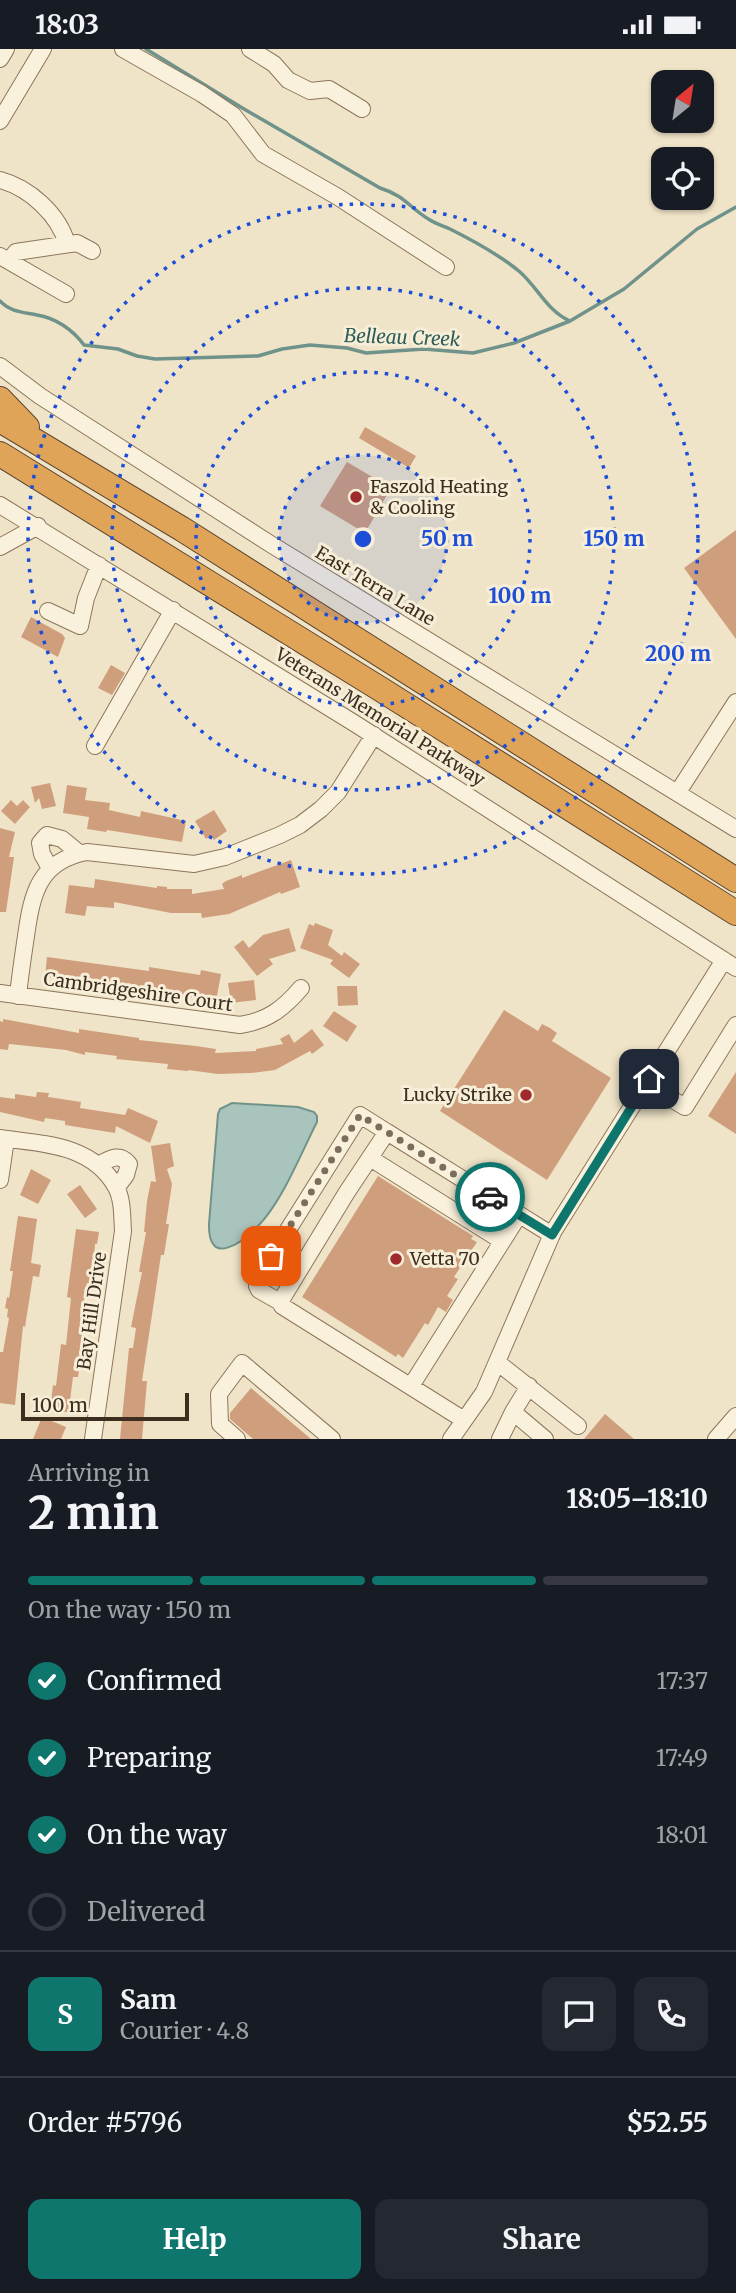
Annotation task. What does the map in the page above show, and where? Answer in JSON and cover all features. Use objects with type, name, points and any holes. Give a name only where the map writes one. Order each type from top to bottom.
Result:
[{"type":"highway","points":[[0,399],[44,446]]},
{"type":"highway","points":[[0,420],[182,529],[736,880]]},
{"type":"highway","points":[[0,454],[736,913]]},
{"type":"highway","points":[[0,467],[60,489]]},
{"type":"street","points":[[0,59],[6,49]]},
{"type":"street","points":[[1,116],[43,49]]},
{"type":"street","points":[[123,49],[233,115],[263,154],[338,197],[446,267]]},
{"type":"street","points":[[250,49],[274,64],[288,80],[310,91],[329,89],[362,109]]},
{"type":"street","points":[[0,180],[42,203],[64,233],[67,244]]},
{"type":"street","points":[[66,294],[5,259],[16,252],[77,243],[92,251]]},
{"type":"street","name":"East Terra Lane","points":[[0,366],[40,396],[272,545],[736,829]]},
{"type":"street","name":"Veterans Memorial Parkway","points":[[0,505],[38,526],[374,736],[730,964]]},
{"type":"street","points":[[0,547],[38,526]]},
{"type":"street","points":[[48,611],[80,626],[86,598],[99,565]]},
{"type":"street","points":[[95,746],[173,610]]},
{"type":"street","points":[[678,792],[736,702]]},
{"type":"street","points":[[18,996],[31,906],[38,884],[50,868],[79,853],[101,852],[194,864],[207,863],[247,848],[300,825],[320,809],[338,792],[374,736]]},
{"type":"street","points":[[50,868],[42,854],[40,843],[47,835],[62,839],[79,853]]},
{"type":"street","points":[[451,1439],[484,1392],[552,1235],[646,1084],[730,964]]},
{"type":"street","name":"Cambridgeshire Court","points":[[0,993],[240,1025],[268,1018],[290,1001],[301,988]]},
{"type":"street","points":[[646,1084],[685,1107],[736,1025]]},
{"type":"street","points":[[464,1420],[282,1306],[260,1290],[257,1282],[326,1166],[360,1115],[552,1235]]},
{"type":"street","points":[[280,1302],[387,1132]]},
{"type":"street","points":[[0,1180],[3,1138],[79,1152],[98,1165],[117,1187]]},
{"type":"street","name":"Bay Hill Drive","points":[[93,1439],[123,1231],[122,1207],[117,1187],[126,1175],[129,1164],[124,1158],[116,1156],[98,1165]]},
{"type":"street","points":[[370,1158],[502,1241]]},
{"type":"street","points":[[411,1386],[519,1215]]},
{"type":"street","points":[[497,1362],[578,1426]]},
{"type":"street","points":[[237,1439],[220,1424],[219,1394],[242,1363],[332,1439]]},
{"type":"street","points":[[500,1439],[529,1386]]},
{"type":"street","points":[[513,1412],[545,1439]]},
{"type":"street","points":[[716,1439],[736,1416]]},
{"type":"water","points":[[232,1103],[298,1107],[314,1112],[317,1122],[283,1191],[267,1216],[235,1245],[220,1248],[214,1245],[210,1237],[209,1224],[218,1114],[220,1109]]},
{"type":"building","points":[[365,427],[416,456],[409,468],[359,438]]},
{"type":"building","name":"Faszold Heating & Cooling","points":[[347,462],[391,488],[365,533],[320,506]]},
{"type":"building","points":[[736,530],[736,639],[684,568]]},
{"type":"building","points":[[31,617],[65,638],[58,657],[21,637]]},
{"type":"building","points":[[111,665],[125,673],[112,695],[98,688]]},
{"type":"building","points":[[50,783],[56,806],[42,809],[39,798],[35,803],[31,787]]},
{"type":"building","points":[[67,785],[87,788],[85,800],[110,803],[109,810],[140,817],[141,811],[186,821],[182,842],[87,829],[89,817],[63,813]]},
{"type":"building","points":[[11,800],[17,806],[23,800],[30,807],[15,824],[1,811]]},
{"type":"building","points":[[214,810],[227,831],[214,840],[211,836],[206,839],[195,821]]},
{"type":"building","points":[[0,828],[15,832],[9,857],[14,857],[6,912],[0,912]]},
{"type":"building","points":[[291,860],[300,887],[281,894],[280,892],[229,914],[202,918],[201,913],[171,913],[114,902],[114,908],[87,906],[85,916],[65,913],[69,885],[94,888],[95,879],[157,888],[192,889],[192,894],[224,889],[222,884],[226,881]]},
{"type":"building","points":[[315,923],[333,930],[328,945],[342,956],[344,952],[360,964],[349,978],[330,964],[333,960],[300,948],[309,924],[314,926]]},
{"type":"building","points":[[289,928],[296,951],[269,959],[273,964],[257,976],[234,947],[243,940],[249,948],[263,935]]},
{"type":"building","points":[[47,957],[149,971],[149,967],[200,975],[201,970],[221,974],[216,1001],[45,977]]},
{"type":"building","points":[[254,980],[256,1000],[231,1003],[228,983]]},
{"type":"building","points":[[337,986],[357,986],[358,1005],[338,1006]]},
{"type":"building","name":"Lucky Strike","points":[[504,1010],[538,1031],[542,1024],[550,1028],[557,1033],[552,1041],[611,1078],[547,1180],[440,1111]]},
{"type":"building","points":[[334,1011],[357,1026],[347,1042],[323,1026]]},
{"type":"building","points":[[3,1019],[79,1033],[79,1029],[139,1040],[216,1049],[215,1053],[256,1051],[283,1044],[280,1039],[289,1034],[294,1043],[312,1029],[324,1045],[312,1054],[310,1051],[275,1070],[218,1074],[167,1069],[168,1064],[116,1059],[117,1056],[85,1052],[85,1055],[66,1050],[9,1044],[8,1050],[0,1049],[0,1021],[3,1022]]},
{"type":"building","points":[[736,1072],[736,1134],[708,1116]]},
{"type":"building","points":[[37,1092],[49,1093],[48,1097],[81,1102],[80,1108],[125,1115],[128,1108],[158,1121],[150,1143],[116,1126],[115,1133],[65,1125],[65,1121],[45,1118],[44,1122],[0,1112],[0,1097],[15,1099],[15,1094],[36,1097]]},
{"type":"building","points":[[170,1143],[174,1166],[167,1169],[172,1184],[166,1224],[169,1224],[164,1255],[161,1255],[142,1381],[147,1381],[142,1439],[120,1439],[129,1348],[133,1348],[136,1328],[131,1327],[142,1272],[139,1272],[146,1232],[147,1201],[151,1181],[156,1182],[151,1146]]},
{"type":"building","points":[[31,1169],[51,1180],[38,1204],[20,1195]]},
{"type":"building","name":"Vetta 70","points":[[378,1176],[473,1236],[471,1239],[477,1242],[454,1277],[458,1279],[447,1296],[453,1300],[446,1312],[438,1307],[403,1358],[398,1354],[396,1357],[302,1297]]},
{"type":"building","points":[[80,1185],[97,1209],[85,1218],[67,1194]]},
{"type":"building","points":[[18,1216],[37,1219],[31,1263],[41,1265],[39,1277],[33,1276],[25,1327],[23,1326],[15,1405],[0,1403],[0,1352],[3,1352],[9,1318],[8,1309],[5,1308],[13,1271],[10,1271]]},
{"type":"building","points":[[76,1229],[99,1232],[95,1244],[92,1284],[87,1283],[83,1308],[88,1309],[78,1377],[73,1377],[70,1401],[76,1402],[74,1413],[50,1410],[61,1344],[66,1345],[71,1298],[67,1297]]},
{"type":"building","points":[[251,1388],[311,1439],[253,1439],[230,1419],[230,1413]]},
{"type":"building","points":[[605,1414],[634,1439],[584,1439]]},
{"type":"building","points":[[42,1417],[66,1427],[61,1439],[33,1439]]},
{"type":"waterway","points":[[146,49],[244,109],[402,198],[423,216],[495,254],[520,272],[555,312],[570,321]]},
{"type":"waterway","name":"Belleau Creek","points":[[0,301],[12,309],[57,322],[75,334],[84,345],[118,349],[155,359],[258,356],[310,345],[347,348],[366,353],[424,349],[473,353],[514,343],[570,321],[624,289],[697,229],[736,207]]},
{"type":"way so far","points":[[271,1256],[360,1115],[490,1197]]},
{"type":"place","name":"Faszold Heating & Cooling","points":[[356,497]]},
{"type":"place","name":"Lucky Strike","points":[[526,1095]]},
{"type":"place","name":"Vetta 70","points":[[396,1259]]},
{"type":"route","points":[[490,1197],[552,1235],[649,1079]]}]
